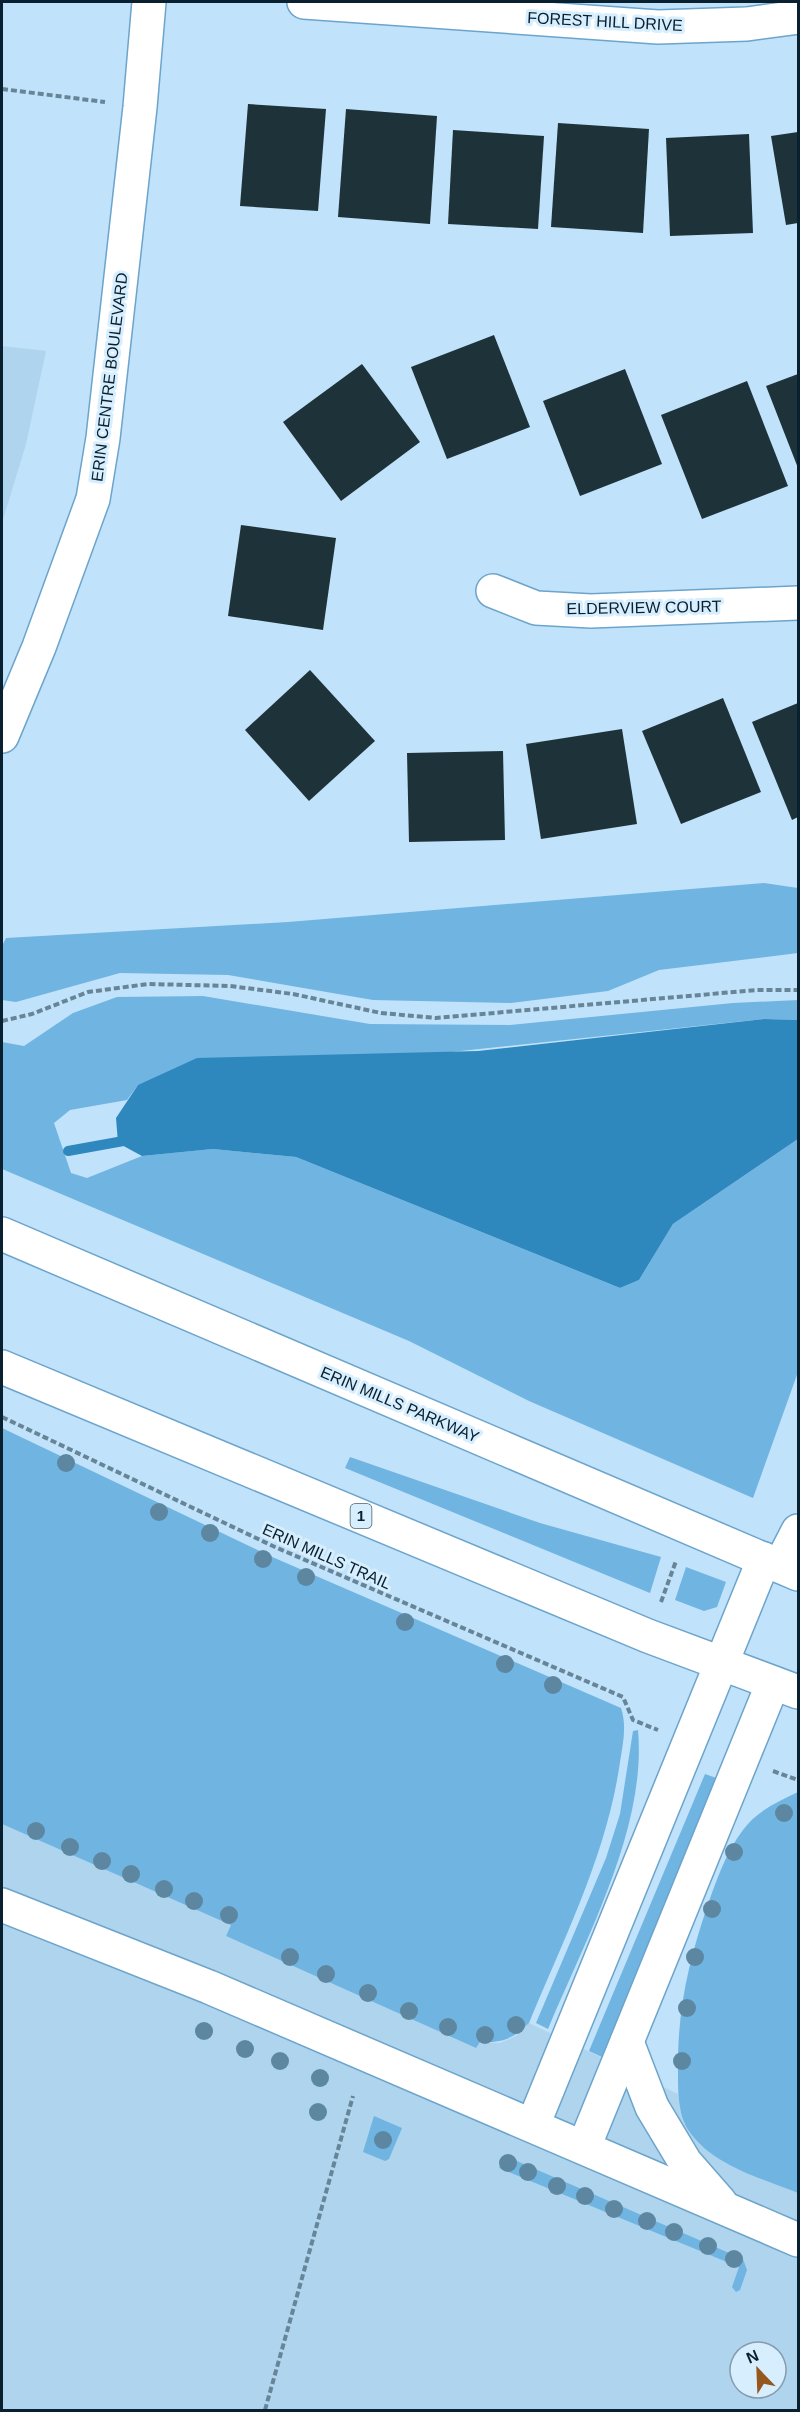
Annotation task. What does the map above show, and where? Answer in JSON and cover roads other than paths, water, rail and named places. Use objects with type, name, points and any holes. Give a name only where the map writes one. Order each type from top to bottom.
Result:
[{"type":"main road","name":"ERIN CENTRE BOULEVARD","points":[[2,736],[39,647],[93,499],[103,438],[140,107],[149,2]]},
{"type":"main road","name":"FOREST HILL DRIVE","points":[[304,2],[658,27],[747,24],[798,17]]},
{"type":"main road","name":"ELDERVIEW COURT","points":[[494,591],[536,608],[591,611],[798,603]]},
{"type":"main road","name":"ERIN MILLS PARKWAY","points":[[2,1234],[781,1566]]},
{"type":"main road","name":"1","points":[[2,1367],[648,1635],[786,1688]]},
{"type":"main road","points":[[533,2125],[722,1662],[781,1566],[798,1531]]},
{"type":"main road","points":[[584,2146],[627,2042],[786,1688]]},
{"type":"main road","points":[[2,1905],[209,1987],[584,2146],[798,2240]]},
{"type":"main road","points":[[627,2042],[657,2116],[685,2162],[728,2210]]},
{"type":"waterway","points":[[68,1151],[129,1140]]}]
